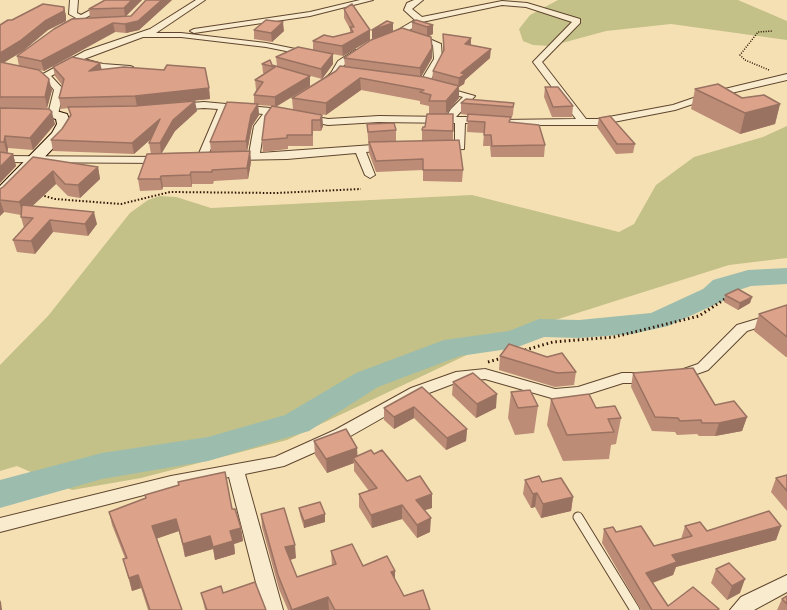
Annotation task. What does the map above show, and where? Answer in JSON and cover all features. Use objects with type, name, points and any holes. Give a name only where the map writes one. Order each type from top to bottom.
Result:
[{"type":"main road","points":[[0,114],[59,113],[64,124],[58,135],[0,195]]},
{"type":"street","points":[[75,0],[73,15],[82,18]]},
{"type":"street","points":[[56,32],[114,0]]},
{"type":"street","points":[[45,76],[96,50],[144,35],[201,0]]},
{"type":"street","points":[[181,35],[310,14],[369,0]]},
{"type":"street","points":[[419,0],[410,5],[408,10],[420,20]]},
{"type":"street","points":[[401,37],[420,20],[502,3],[527,5],[577,21],[537,62],[582,121]]},
{"type":"street","points":[[70,25],[96,22]]},
{"type":"street","points":[[144,35],[181,35],[266,45],[324,56]]},
{"type":"street","points":[[388,40],[401,37],[437,44],[438,59],[424,84]]},
{"type":"street","points":[[318,84],[341,72],[339,59],[367,46]]},
{"type":"street","points":[[75,60],[102,67],[130,69]]},
{"type":"street","points":[[24,72],[45,76],[57,85],[59,113]]},
{"type":"street","points":[[168,108],[224,106],[328,122],[380,118],[517,123],[598,122],[675,107],[711,95],[787,77]]},
{"type":"street","points":[[413,82],[471,96],[455,119],[460,147],[439,146]]},
{"type":"street","points":[[254,157],[259,126],[274,112],[292,102]]},
{"type":"street","points":[[224,106],[207,158],[254,157],[399,146]]},
{"type":"street","points":[[360,150],[370,175]]},
{"type":"street","points":[[0,159],[170,159]]},
{"type":"street","points":[[0,525],[171,482],[278,462],[341,434],[416,392],[466,375],[485,374],[555,394],[579,392],[622,378],[662,378],[687,374],[703,367],[742,328],[787,314]]},
{"type":"street","points":[[236,471],[273,610]]},
{"type":"street","points":[[740,610],[748,603],[787,583]]},
{"type":"lane","points":[[578,517],[635,610]]},
{"type":"path","points":[[773,31],[758,32],[740,55],[745,60],[776,73]]},
{"type":"path","points":[[36,194],[121,204],[170,192],[276,193],[361,189]]},
{"type":"path","points":[[519,352],[553,342],[614,337],[699,316],[730,296]]},
{"type":"path","points":[[466,375],[484,363],[507,356]]},
{"type":"shaded area","points":[[558,0],[738,0],[787,21],[787,40],[671,24],[606,31],[551,46],[533,45],[523,41],[519,29],[530,15]]},
{"type":"shaded area","points":[[787,126],[787,258],[729,265],[511,334],[287,440],[141,478],[72,490],[17,466],[0,471],[0,365],[48,316],[130,213],[148,200],[160,196],[176,197],[211,208],[472,195],[619,232],[634,224],[656,185],[694,157],[763,137]]},
{"type":"building","points":[[105,0],[132,0],[124,8],[89,9]]},
{"type":"building","points":[[146,0],[162,0],[138,21],[125,24],[113,23],[41,61],[17,56],[72,19],[131,16]]},
{"type":"building","points":[[43,4],[64,7],[64,11],[45,21],[20,41],[0,53],[0,25]]},
{"type":"building","points":[[352,4],[370,30],[342,46],[313,41],[324,35],[333,37],[353,32],[350,27],[354,27],[344,9]]},
{"type":"building","points":[[266,20],[283,22],[271,33],[254,30]]},
{"type":"building","points":[[416,20],[433,25],[427,27],[412,22]]},
{"type":"building","points":[[387,21],[393,23],[372,30]]},
{"type":"building","points":[[402,28],[431,37],[432,48],[420,68],[344,58],[371,40]]},
{"type":"building","points":[[443,34],[471,38],[465,44],[491,49],[461,73],[465,74],[459,78],[433,71],[444,50]]},
{"type":"building","points":[[298,47],[333,54],[321,69],[276,57]]},
{"type":"building","points":[[72,57],[100,63],[89,71],[124,67],[164,70],[167,65],[205,68],[209,88],[135,96],[59,98],[64,79],[53,67]]},
{"type":"building","points":[[270,60],[272,65],[310,76],[275,97],[254,95],[263,82],[255,80],[275,67],[262,64]]},
{"type":"building","points":[[0,62],[39,70],[49,79],[45,97],[0,97]]},
{"type":"building","points":[[340,66],[424,77],[459,86],[446,101],[429,101],[431,95],[420,92],[424,90],[360,78],[326,103],[292,98],[336,71]]},
{"type":"building","points":[[718,84],[742,98],[764,95],[780,104],[745,113],[695,89]]},
{"type":"building","points":[[545,87],[558,87],[573,106],[553,107]]},
{"type":"building","points":[[466,99],[514,103],[513,107],[461,103]]},
{"type":"building","points":[[195,101],[173,120],[160,143],[149,143],[160,119],[132,143],[51,140],[71,115],[68,107],[135,106]]},
{"type":"building","points":[[227,102],[258,104],[251,115],[246,141],[210,142]]},
{"type":"building","points":[[272,106],[322,115],[320,120],[312,120],[312,135],[287,135],[287,138],[262,140],[265,116]]},
{"type":"building","points":[[0,108],[49,109],[52,112],[30,138],[5,136],[4,142],[0,142]]},
{"type":"building","points":[[427,114],[453,114],[453,131],[422,130],[425,127]]},
{"type":"building","points":[[468,114],[511,117],[509,122],[539,125],[545,145],[492,146],[491,135],[484,135],[485,122],[467,121]]},
{"type":"building","points":[[610,116],[635,144],[617,144],[599,118]]},
{"type":"building","points":[[394,123],[396,130],[368,132],[367,124]]},
{"type":"building","points":[[459,140],[463,170],[423,170],[423,159],[376,161],[369,142]]},
{"type":"building","points":[[250,151],[247,168],[191,172],[190,175],[161,176],[160,179],[138,179],[147,154]]},
{"type":"building","points":[[0,152],[13,154],[0,167]]},
{"type":"building","points":[[33,157],[98,167],[78,185],[65,184],[53,171],[19,202],[0,200],[0,189]]},
{"type":"building","points":[[22,205],[94,212],[85,224],[50,220],[31,241],[13,240],[33,218],[21,217]]},
{"type":"building","points":[[738,289],[752,297],[740,303],[725,295]]},
{"type":"building","points":[[787,305],[787,337],[759,314]]},
{"type":"building","points":[[509,344],[547,357],[562,353],[576,372],[557,373],[500,356]]},
{"type":"building","points":[[693,368],[715,405],[734,401],[747,417],[719,423],[702,423],[701,420],[680,421],[678,418],[655,417],[633,373]]},
{"type":"building","points":[[473,373],[497,394],[477,404],[453,382]]},
{"type":"building","points":[[422,387],[467,429],[447,438],[414,407],[394,417],[384,408]]},
{"type":"building","points":[[530,390],[538,406],[518,408],[511,392]]},
{"type":"building","points":[[589,394],[596,408],[615,406],[621,418],[608,419],[614,432],[567,435],[551,399]]},
{"type":"building","points":[[346,429],[357,448],[326,459],[314,441]]},
{"type":"building","points":[[371,450],[374,454],[382,450],[407,481],[420,476],[432,494],[416,500],[431,518],[417,525],[402,505],[371,515],[359,494],[377,488],[353,458]]},
{"type":"building","points":[[225,472],[232,509],[235,509],[241,528],[230,531],[233,541],[213,547],[210,536],[183,544],[176,519],[152,526],[182,610],[150,610],[138,575],[129,578],[123,559],[127,558],[109,512],[146,498],[145,495],[179,485],[178,482]]},
{"type":"building","points":[[787,475],[787,491],[776,478]]},
{"type":"building","points":[[539,476],[542,482],[561,478],[573,497],[543,504],[537,493],[533,494],[525,480]]},
{"type":"building","points":[[320,502],[325,514],[304,521],[299,508]]},
{"type":"building","points":[[284,508],[295,545],[285,547],[297,577],[336,564],[331,551],[352,544],[363,566],[387,556],[395,571],[391,572],[404,596],[423,590],[430,610],[335,610],[328,597],[292,610],[278,575],[261,514]]},
{"type":"building","points":[[769,511],[781,526],[672,555],[677,562],[646,573],[668,606],[693,587],[719,609],[717,610],[652,610],[604,529],[613,527],[616,532],[641,526],[654,546],[692,536],[685,526],[700,522],[707,531]]},
{"type":"building","points":[[729,563],[745,579],[732,586],[716,569]]},
{"type":"building","points":[[255,582],[266,610],[207,610],[201,593],[221,586],[223,593]]},
{"type":"waterway","points":[[0,494],[102,466],[208,449],[297,423],[367,380],[455,347],[515,339],[539,328],[579,329],[632,325],[658,320],[713,295],[723,286],[748,278],[787,276]]}]
